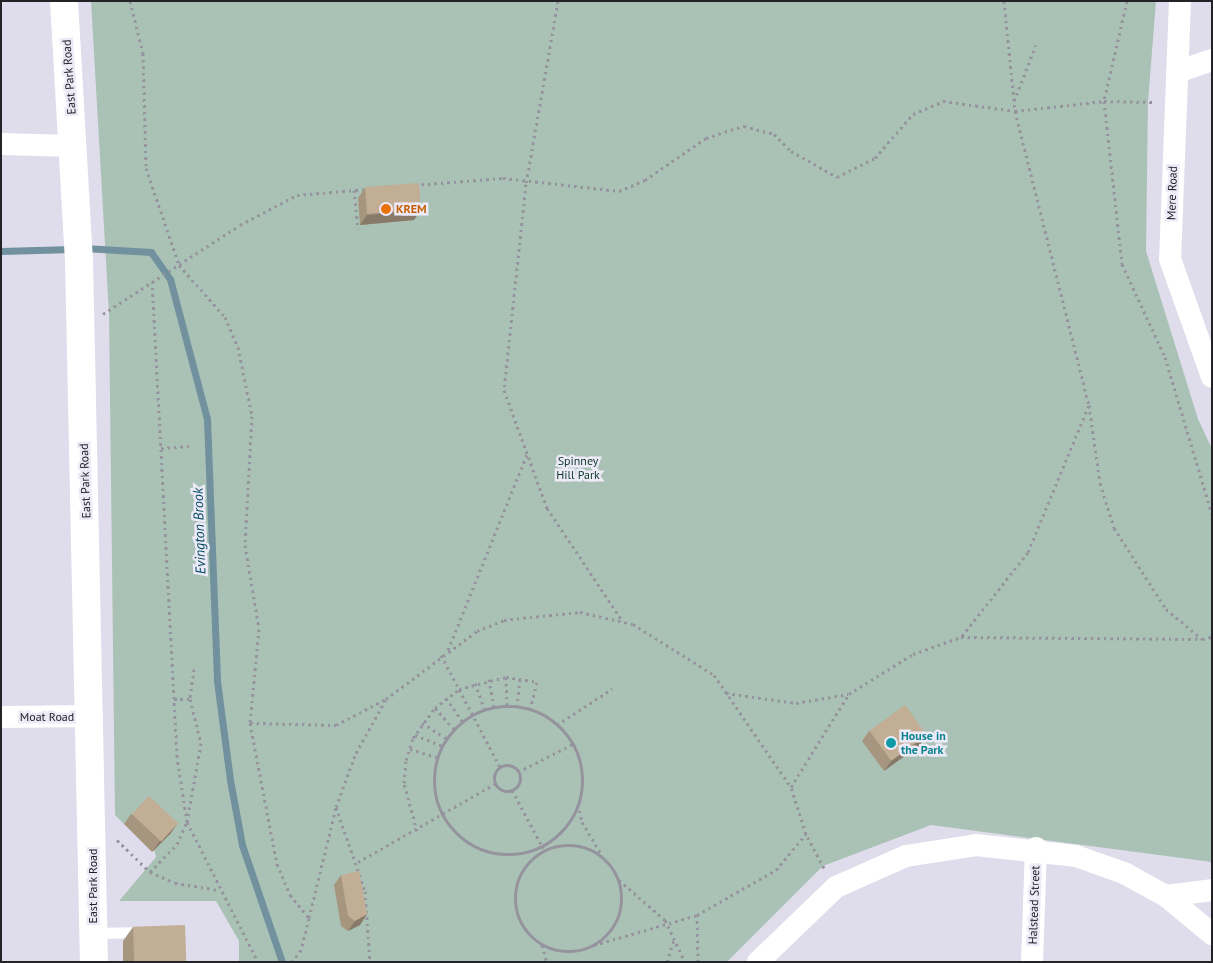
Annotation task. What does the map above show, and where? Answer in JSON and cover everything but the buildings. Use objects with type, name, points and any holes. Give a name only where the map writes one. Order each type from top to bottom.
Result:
[{"type":"main road","name":"East Park Road","points":[[64,1],[74,146],[78,251],[92,716],[94,962]]},
{"type":"street","name":"Mere Road","points":[[1180,1],[1170,259],[1212,377]]},
{"type":"street","points":[[1177,72],[1211,60]]},
{"type":"street","points":[[1,144],[74,146]]},
{"type":"street","name":"Moat Road","points":[[1,717],[92,716]]},
{"type":"street","points":[[758,962],[836,887],[906,856],[944,848],[1036,848],[1124,873],[1166,896],[1212,934]]},
{"type":"street","name":"Halstead Street","points":[[1032,962],[1036,848]]},
{"type":"street","points":[[1166,896],[1212,890]]},
{"type":"lane","points":[[94,933],[159,931]]},
{"type":"path","points":[[130,1],[142,53],[146,168],[179,265],[225,317],[238,347],[252,416],[245,545],[259,628],[250,723],[277,864],[290,895],[309,918]]},
{"type":"path","points":[[558,1],[526,184],[504,390],[547,508],[621,619]]},
{"type":"path","points":[[1004,1],[1015,111],[1089,405],[1100,483],[1114,528],[1166,609],[1202,639]]},
{"type":"path","points":[[1127,1],[1104,101],[1122,264],[1165,357],[1212,515]]},
{"type":"path","points":[[1014,102],[1036,46]]},
{"type":"path","points":[[408,186],[503,178],[526,184],[619,192],[645,180],[706,138],[744,126],[774,134],[791,151],[837,177],[875,158],[914,114],[943,101],[1015,111],[1104,101],[1175,100]]},
{"type":"path","points":[[417,185],[418,195]]},
{"type":"path","points":[[80,316],[109,314],[152,282],[240,224],[297,195],[372,189]]},
{"type":"path","points":[[354,190],[358,229]]},
{"type":"path","points":[[152,282],[174,699],[187,822],[218,890],[258,962]]},
{"type":"path","points":[[961,637],[1028,552],[1089,405]]},
{"type":"path","points":[[161,448],[191,446]]},
{"type":"path","points":[[447,650],[527,453]]},
{"type":"path","points":[[250,723],[336,725],[386,699],[447,650],[504,620],[580,612],[621,619],[714,675],[791,787],[806,834],[836,887]]},
{"type":"path","points":[[726,693],[796,703],[848,694],[913,654],[961,637],[1212,638]]},
{"type":"path","points":[[441,655],[500,767]]},
{"type":"path","points":[[150,872],[177,844],[187,822],[201,743],[190,699],[194,669]]},
{"type":"path","points":[[506,677],[507,707]]},
{"type":"path","points":[[416,832],[404,782],[410,749],[415,735],[434,708],[459,689],[489,679],[506,677],[537,682],[530,710]]},
{"type":"path","points":[[489,679],[494,708]]},
{"type":"path","points":[[517,708],[520,679]]},
{"type":"path","points":[[475,683],[485,711]]},
{"type":"path","points":[[557,725],[612,689]]},
{"type":"path","points":[[791,787],[848,694]]},
{"type":"path","points":[[446,698],[463,722]]},
{"type":"path","points":[[174,699],[190,699]]},
{"type":"path","points":[[292,962],[301,950],[336,807],[356,753],[386,699]]},
{"type":"path","points":[[602,857],[570,844],[498,854],[475,846],[442,815],[435,791],[442,746],[454,729],[473,715],[494,708],[507,707],[530,710],[557,725],[573,744],[581,768],[578,803],[586,833],[618,879],[668,926],[685,962]]},
{"type":"path","points":[[434,708],[454,729]]},
{"type":"path","points":[[422,723],[448,739]]},
{"type":"path","points":[[415,735],[442,746]]},
{"type":"path","points":[[518,772],[573,744]]},
{"type":"path","points":[[410,749],[439,758]]},
{"type":"path","points":[[500,767],[510,766],[518,772],[519,782],[512,790]]},
{"type":"path","points":[[495,784],[494,776],[500,767]]},
{"type":"path","points":[[358,862],[416,832],[495,784],[512,790],[544,849]]},
{"type":"path","points":[[547,962],[542,945],[519,918],[515,901],[524,868],[562,831],[578,803]]},
{"type":"path","points":[[336,807],[358,862],[365,892],[370,962]]},
{"type":"path","points":[[93,818],[150,872],[175,883],[218,890]]},
{"type":"path","points":[[542,945],[558,950],[591,946],[668,926],[697,915],[776,870],[806,834]]},
{"type":"path","points":[[591,946],[616,922],[621,904],[618,879]]},
{"type":"path","points":[[697,915],[698,962]]},
{"type":"path","points":[[667,962],[674,938]]},
{"type":"green space","name":"Spinney Hill Park","points":[[91,1],[1156,1],[1148,102],[1146,251],[1198,419],[1212,449],[1212,862],[931,825],[823,866],[727,962],[239,962],[239,941],[216,901],[119,901],[156,857],[143,806],[124,824],[115,815],[109,314]]},
{"type":"waterway","name":"Evington Brook","points":[[84,248],[151,252],[170,279],[207,419],[217,681],[230,780],[242,845],[282,962]]},
{"type":"waterway","name":"Evington Brook","points":[[1,251],[73,249]]},
{"type":"place","name":"KREM","points":[[386,209]]},
{"type":"place","name":"House in the Park","points":[[891,743]]}]
